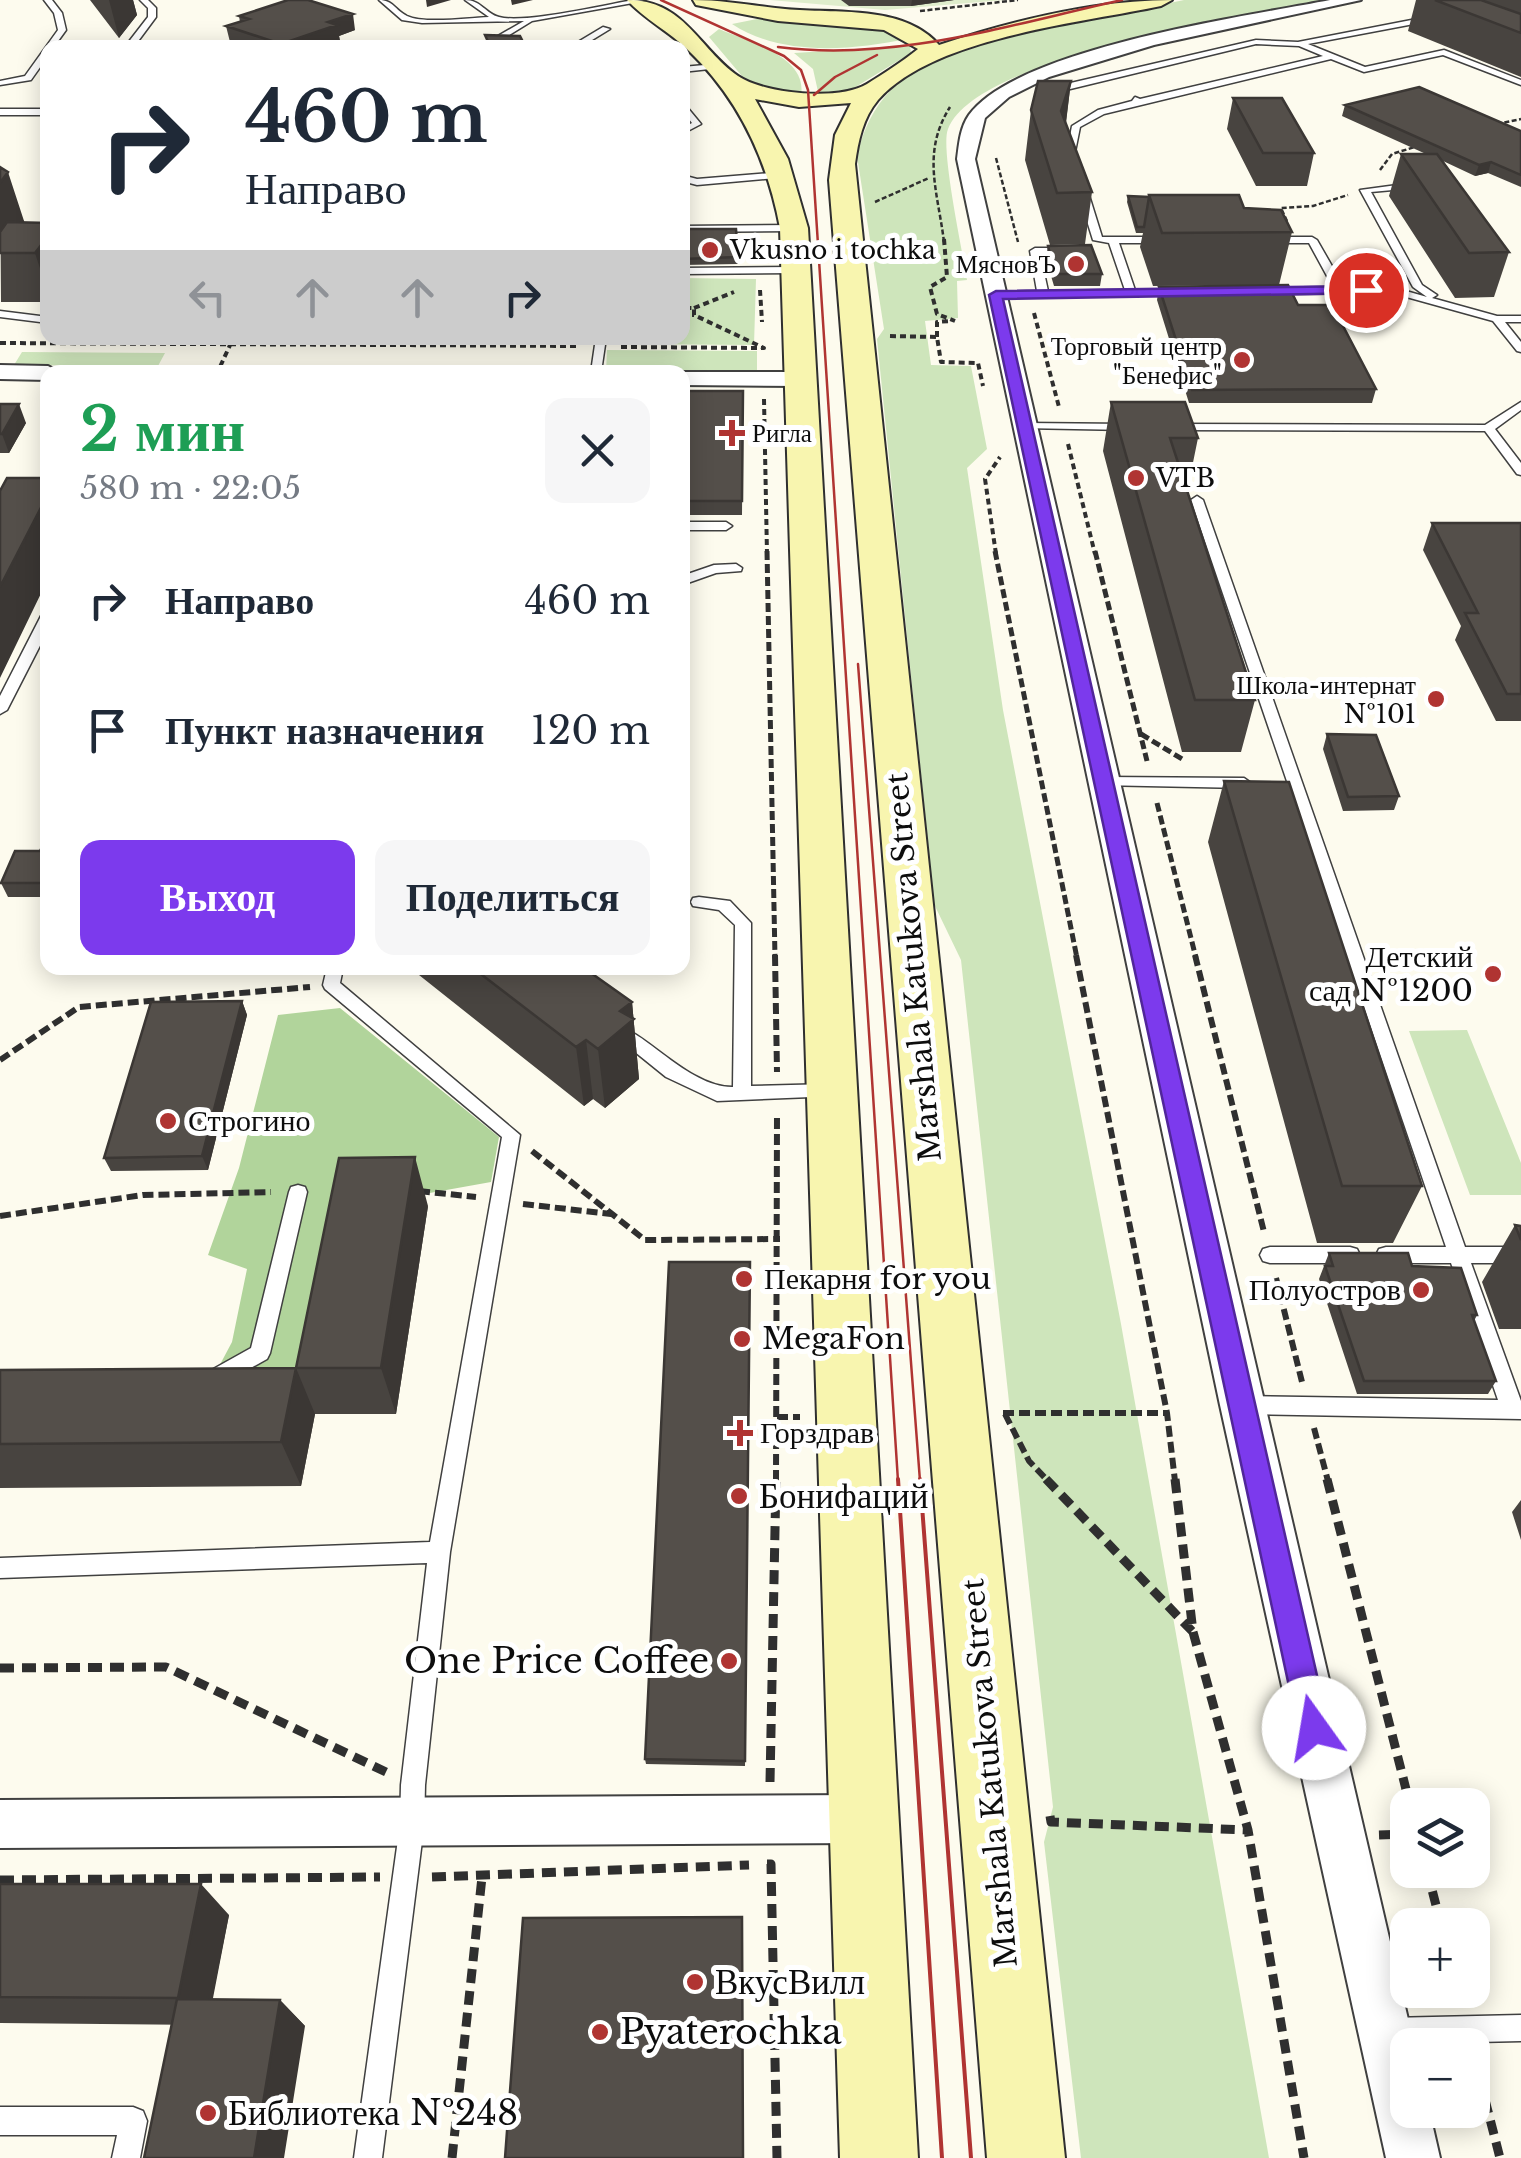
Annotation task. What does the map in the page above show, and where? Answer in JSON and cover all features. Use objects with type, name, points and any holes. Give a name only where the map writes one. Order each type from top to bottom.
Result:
[{"type":"main road","points":[[639,0],[695,43],[763,128],[784,175],[794,228],[795,270],[782,379],[830,1091],[879,2158]]},
{"type":"main road","points":[[704,0],[784,16],[870,22],[940,19]]},
{"type":"main road","points":[[975,16],[1075,0]]},
{"type":"main road","name":"Marshala Katukova Street","points":[[1026,2158],[842,180],[844,137],[872,90],[918,60],[987,37],[1161,0]]},
{"type":"main road","points":[[695,43],[702,31],[721,22],[784,16]]},
{"type":"main road","points":[[870,22],[925,40],[930,49],[918,60]]},
{"type":"main road","points":[[722,73],[761,93],[807,100],[836,100],[872,90]]},
{"type":"street","points":[[1353,0],[1065,62],[1016,84],[979,113],[969,134],[966,159],[1241,1404],[1413,2158]]},
{"type":"street","points":[[0,372],[40,373]]},
{"type":"street","points":[[690,378],[782,379]]},
{"type":"street","points":[[0,1824],[412,1805],[863,1819]]},
{"type":"lane","points":[[48,0],[58,13],[62,30],[55,40]]},
{"type":"lane","points":[[134,40],[152,17],[152,8],[144,0]]},
{"type":"lane","points":[[383,0],[405,18],[422,22],[534,19],[639,0]]},
{"type":"lane","points":[[468,0],[497,20]]},
{"type":"lane","points":[[1032,76],[1046,86],[1062,88],[1256,42],[1298,44],[1428,16],[1446,24]]},
{"type":"lane","points":[[496,40],[534,19]]},
{"type":"lane","points":[[586,40],[606,29]]},
{"type":"lane","points":[[1298,44],[1364,70],[1444,52],[1521,84]]},
{"type":"lane","points":[[1076,169],[1071,152],[1076,126],[1100,112],[1330,57]]},
{"type":"lane","points":[[0,82],[28,78],[40,61]]},
{"type":"lane","points":[[690,71],[722,73]]},
{"type":"lane","points":[[1110,77],[1126,89]]},
{"type":"lane","points":[[0,112],[40,112]]},
{"type":"lane","points":[[690,180],[784,175]]},
{"type":"lane","points":[[1414,186],[1365,190],[1418,287],[1441,300]]},
{"type":"lane","points":[[1082,187],[1098,240],[1115,245]]},
{"type":"lane","points":[[690,229],[794,228]]},
{"type":"lane","points":[[1043,294],[1034,252],[1168,240]]},
{"type":"lane","points":[[1260,240],[1312,240],[1340,290]]},
{"type":"lane","points":[[1115,245],[1131,292]]},
{"type":"lane","points":[[690,271],[795,270]]},
{"type":"lane","points":[[1264,291],[1392,290],[1441,300],[1497,319],[1521,319]]},
{"type":"lane","points":[[996,295],[1188,292]]},
{"type":"lane","points":[[0,314],[40,319]]},
{"type":"lane","points":[[1497,319],[1521,349]]},
{"type":"lane","points":[[1161,427],[1488,428],[1521,405]]},
{"type":"lane","points":[[1025,426],[1142,427]]},
{"type":"lane","points":[[1488,428],[1521,471]]},
{"type":"lane","points":[[1197,500],[1458,1255],[1516,1410],[1241,1404]]},
{"type":"lane","points":[[690,526],[726,526]]},
{"type":"lane","points":[[690,578],[736,568]]},
{"type":"lane","points":[[0,710],[40,632]]},
{"type":"lane","points":[[1103,782],[1256,783]]},
{"type":"lane","points":[[1276,784],[1295,784]]},
{"type":"lane","points":[[699,902],[724,904],[743,923],[742,1093]]},
{"type":"lane","points":[[333,976],[511,1135],[439,1552],[368,2158]]},
{"type":"lane","points":[[597,1014],[672,1072],[717,1094],[830,1091]]},
{"type":"lane","points":[[185,1378],[222,1378],[260,1352],[298,1192]]},
{"type":"lane","points":[[1270,1255],[1521,1255]]},
{"type":"lane","points":[[0,1568],[439,1552]]},
{"type":"lane","points":[[1382,2031],[1521,2028]]},
{"type":"lane","points":[[0,2121],[133,2122],[126,2158]]},
{"type":"path","points":[[957,98],[933,138],[929,178],[942,224],[947,277],[930,287],[937,314],[954,322],[937,322],[941,362],[978,364],[984,389]]},
{"type":"path","points":[[872,204],[929,178]]},
{"type":"path","points":[[690,308],[743,288]]},
{"type":"path","points":[[694,308],[694,315]]},
{"type":"path","points":[[690,315],[764,348]]},
{"type":"path","points":[[750,1782],[770,1782],[780,1239],[777,1092],[782,379],[764,348],[763,335]]},
{"type":"path","points":[[881,335],[937,337]]},
{"type":"path","points":[[1,344],[40,344]]},
{"type":"path","points":[[100,352],[105,345]]},
{"type":"path","points":[[682,345],[764,348]]},
{"type":"path","points":[[997,443],[1001,461],[986,479],[986,500],[1016,668],[1098,1054],[1166,1413],[1193,1632],[1248,1830],[1304,2158]]},
{"type":"path","points":[[0,1060],[79,1007],[230,997],[333,976]]},
{"type":"path","points":[[511,1135],[645,1240],[780,1239]]},
{"type":"path","points":[[1166,1413],[1004,1414],[1030,1462],[1193,1632]]},
{"type":"path","points":[[0,1668],[166,1667],[412,1805]]},
{"type":"path","points":[[1051,1822],[1248,1830]]},
{"type":"path","points":[[771,1864],[777,2158]]},
{"type":"path","points":[[452,2158],[482,1877]]},
{"type":"path","points":[[1490,2119],[1500,2158]]},
{"type":"green space","points":[[770,0],[1004,0],[885,10]]},
{"type":"green space","points":[[1184,0],[1331,0],[1183,29],[1061,60],[1009,80],[970,103],[948,129],[946,140],[967,280],[957,281],[958,318],[925,321],[931,365],[971,366],[987,449],[967,468],[1003,710],[1121,1324],[1269,2158],[1081,2158],[1044,1842],[1053,1807],[961,960],[934,904],[877,339],[884,329],[857,156],[866,128],[892,89],[918,70],[951,54],[1030,30]]},
{"type":"green space","points":[[757,19],[885,29],[907,39],[818,48],[773,42],[732,24]]},
{"type":"green space","points":[[719,29],[786,60],[801,81],[801,95],[747,82],[709,37]]},
{"type":"green space","points":[[910,46],[911,53],[849,91],[819,96],[813,69],[794,53]]},
{"type":"green space","points":[[690,278],[756,279],[754,345],[690,345]]},
{"type":"green space","points":[[607,350],[757,351],[757,375],[690,374],[690,365],[606,365]]},
{"type":"green space","points":[[22,352],[165,353],[159,365],[14,365]]},
{"type":"green space","points":[[340,1008],[499,1137],[491,1182],[346,1208],[305,1404],[198,1406],[232,1342],[247,1269],[208,1255],[239,1168],[278,1015]]},
{"type":"green space","points":[[1467,1030],[1521,1163],[1521,1195],[1470,1195],[1409,1031]]},
{"type":"building","points":[[288,0],[308,0],[353,14],[328,22],[337,25],[293,40],[269,40],[226,26],[249,19],[239,16]]},
{"type":"building","points":[[1435,0],[1481,0],[1521,14],[1521,33]]},
{"type":"building","points":[[485,35],[520,36],[522,40],[487,40]]},
{"type":"building","points":[[1038,81],[1071,81],[1061,111],[1092,192],[1057,193],[1031,110]]},
{"type":"building","points":[[1419,87],[1521,131],[1521,175],[1491,162],[1479,165],[1345,105]]},
{"type":"building","points":[[1233,98],[1282,98],[1314,153],[1263,153]]},
{"type":"building","points":[[1401,154],[1437,154],[1509,252],[1469,253]]},
{"type":"building","points":[[0,167],[8,172],[0,183]]},
{"type":"building","points":[[1149,195],[1239,195],[1244,208],[1281,210],[1292,232],[1162,233]]},
{"type":"building","points":[[1128,196],[1149,197],[1144,227],[1137,227]]},
{"type":"building","points":[[7,222],[40,223],[40,246],[35,253],[0,253],[0,232]]},
{"type":"building","name":"Vkusno i tochka","points":[[690,229],[736,229],[738,257],[690,259]]},
{"type":"building","points":[[1091,245],[1102,274],[1055,274],[1048,246]]},
{"type":"building","name":"Торговый центр \"Бенефис\"","points":[[1288,285],[1298,305],[1332,305],[1376,389],[1192,390],[1159,287]]},
{"type":"building","points":[[690,391],[743,391],[742,501],[690,501]]},
{"type":"building","points":[[1111,402],[1185,402],[1198,438],[1170,438],[1255,700],[1195,700]]},
{"type":"building","points":[[0,404],[19,404],[2,434],[0,434]]},
{"type":"building","points":[[7,478],[40,478],[40,510],[0,587],[0,491]]},
{"type":"building","points":[[1432,523],[1521,523],[1521,694],[1507,694],[1465,613],[1478,613]]},
{"type":"building","points":[[1327,734],[1376,735],[1399,796],[1348,797]]},
{"type":"building","points":[[1224,781],[1289,782],[1422,1186],[1342,1186]]},
{"type":"building","points":[[15,851],[40,851],[40,883],[1,883]]},
{"type":"building","points":[[482,975],[594,975],[632,1002],[620,1011],[634,1019],[598,1049],[586,1040],[576,1047]]},
{"type":"building","points":[[242,1001],[202,1156],[104,1158],[151,1002]]},
{"type":"building","points":[[415,1157],[381,1368],[296,1368],[339,1158]]},
{"type":"building","points":[[1329,1253],[1408,1253],[1412,1266],[1461,1268],[1477,1315],[1472,1315],[1496,1381],[1364,1381],[1325,1266],[1333,1266]]},
{"type":"building","points":[[669,1262],[750,1262],[745,1761],[645,1759]]},
{"type":"building","points":[[296,1368],[281,1442],[0,1444],[0,1370]]},
{"type":"building","points":[[0,1884],[201,1884],[178,1998],[0,1997]]},
{"type":"building","points":[[742,1917],[743,2158],[505,2158],[523,1918]]},
{"type":"building","points":[[177,1999],[280,2000],[254,2158],[144,2158]]},
{"type":"tram line","points":[[661,0],[784,56],[801,70],[808,90],[898,1481]]},
{"type":"tram line","points":[[778,47],[865,50],[908,45],[994,30],[1122,0]]},
{"type":"tram line","points":[[814,95],[835,77],[877,55]]},
{"type":"tram line","points":[[858,664],[920,1481]]},
{"type":"tram line","points":[[898,1479],[942,2158]]},
{"type":"tram line","points":[[920,1479],[971,2158]]},
{"type":"place","name":"Vkusno i tochka","points":[[710,250]]},
{"type":"place","name":"МясновЪ","points":[[1076,264]]},
{"type":"place","name":"Торговый центр \"Бенефис\"","points":[[1242,360]]},
{"type":"place","name":"Ригла","points":[[732,433]]},
{"type":"place","name":"VTB","points":[[1136,478]]},
{"type":"place","name":"Школа-интернат №101","points":[[1436,699]]},
{"type":"place","name":"Детский сад №1200","points":[[1493,974]]},
{"type":"place","name":"Строгино","points":[[168,1121]]},
{"type":"place","name":"Пекарня for you","points":[[744,1279]]},
{"type":"place","name":"Полуостров","points":[[1421,1290]]},
{"type":"place","name":"MegaFon","points":[[742,1339]]},
{"type":"place","name":"Горздрав","points":[[740,1433]]},
{"type":"place","name":"Бонифаций","points":[[739,1496]]},
{"type":"place","name":"One Price Coffee","points":[[729,1661]]},
{"type":"place","name":"ВкусВилл","points":[[695,1982]]},
{"type":"place","name":"Pyaterochka","points":[[600,2032]]},
{"type":"place","name":"Библиотека №248","points":[[208,2113]]},
{"type":"route","points":[[1314,1728],[996,295],[1366,290]]}]
